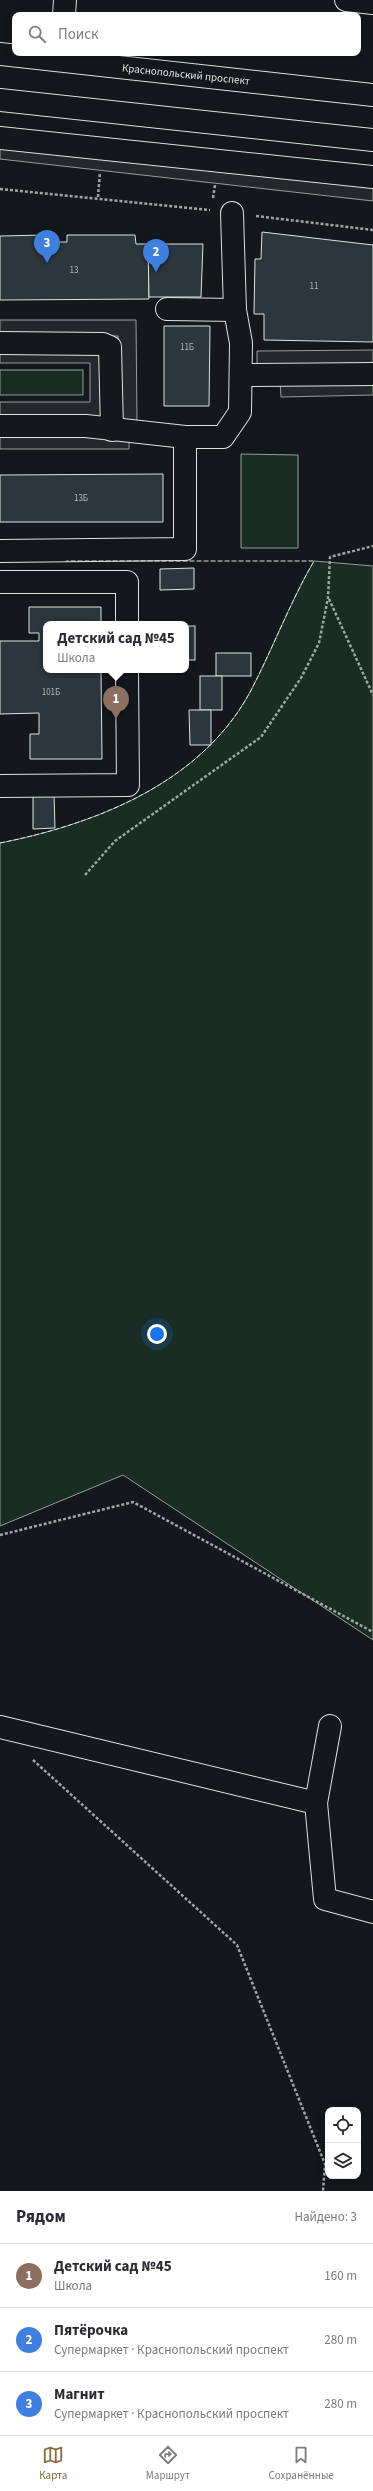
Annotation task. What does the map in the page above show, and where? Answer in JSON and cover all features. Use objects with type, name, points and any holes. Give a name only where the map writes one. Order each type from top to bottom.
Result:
[{"type":"street","points":[[64,12],[65,0]]},
{"type":"street","points":[[346,0],[373,3]]},
{"type":"street","name":"Краснопольский проспект","points":[[0,54],[12,55]]},
{"type":"street","name":"Краснопольский проспект","points":[[39,56],[59,57],[373,95]]},
{"type":"street","points":[[0,100],[373,140]]},
{"type":"street","points":[[0,138],[373,176]]},
{"type":"street","points":[[0,426],[86,426],[185,437],[223,437],[240,412],[242,375],[241,343],[235,310],[232,213]]},
{"type":"street","points":[[166,309],[235,310]]},
{"type":"street","points":[[0,343],[103,344],[110,347],[112,430]]},
{"type":"street","points":[[242,375],[373,374]]},
{"type":"street","points":[[0,551],[185,549],[185,437]]},
{"type":"street","points":[[0,582],[127,582],[127,621]]},
{"type":"street","points":[[0,786],[128,785],[127,673]]},
{"type":"street","points":[[330,1726],[316,1803],[325,1899],[373,1912]]},
{"type":"street","points":[[0,1727],[316,1803]]},
{"type":"path","points":[[0,189],[98,197],[373,230]]},
{"type":"path","points":[[85,875],[115,841],[261,736],[301,678],[319,643],[328,598],[330,557],[373,546]]},
{"type":"path","points":[[328,598],[373,695]]},
{"type":"path","points":[[0,1535],[133,1502],[373,1632]]},
{"type":"path","points":[[30,1757],[237,1945],[325,2164],[323,2191]]},
{"type":"green space","points":[[0,370],[83,370],[83,395],[0,395]]},
{"type":"green space","points":[[241,454],[298,455],[298,548],[241,548]]},
{"type":"green space","points":[[314,561],[373,566],[373,1640],[123,1475],[0,1526],[0,843],[36,835],[107,811],[141,795],[173,776],[202,753],[228,725],[249,694]]},
{"type":"shaded area","points":[[0,144],[373,186],[373,201],[0,159]]},
{"type":"shaded area","points":[[0,320],[136,320],[137,422],[119,422],[118,336],[0,336]]},
{"type":"shaded area","points":[[0,349],[105,350],[105,417],[0,417],[0,402],[90,402],[90,363],[0,363]]},
{"type":"shaded area","points":[[373,350],[373,366],[257,367],[257,351]]},
{"type":"shaded area","points":[[373,380],[373,395],[281,397],[280,381]]},
{"type":"shaded area","points":[[129,433],[129,449],[0,449],[0,434]]},
{"type":"building","points":[[262,232],[373,245],[373,342],[264,340],[264,314],[254,314],[255,259],[261,259]]},
{"type":"building","points":[[45,235],[45,242],[67,242],[67,235],[135,235],[136,244],[148,244],[149,299],[0,300],[0,236]]},
{"type":"building","points":[[148,244],[203,244],[201,297],[149,297]]},
{"type":"building","points":[[164,326],[210,326],[209,406],[164,406]]},
{"type":"building","points":[[163,474],[163,522],[0,522],[0,475]]},
{"type":"building","points":[[194,568],[194,589],[160,590],[160,569]]},
{"type":"building","points":[[29,607],[101,607],[101,621],[43,621],[43,673],[101,673],[102,759],[30,759],[30,734],[39,734],[39,713],[0,714],[0,641],[39,641],[39,633],[29,633]]},
{"type":"building","points":[[189,626],[195,626],[195,660],[189,660]]},
{"type":"building","points":[[216,653],[251,653],[251,676],[216,676]]},
{"type":"building","points":[[200,676],[222,676],[222,710],[200,710]]},
{"type":"building","points":[[189,710],[211,710],[211,745],[190,745]]},
{"type":"building","points":[[33,794],[54,794],[55,828],[33,829]]},
{"type":"fence","points":[[0,843],[36,835],[107,811],[141,795],[173,776],[202,753],[228,725],[249,694],[314,561],[66,561]]},
{"type":"place","name":"Магнит","points":[[47,263]]},
{"type":"place","name":"Пятёрочка","points":[[156,272]]},
{"type":"place","name":"Детский сад №45","points":[[116,719]]}]
